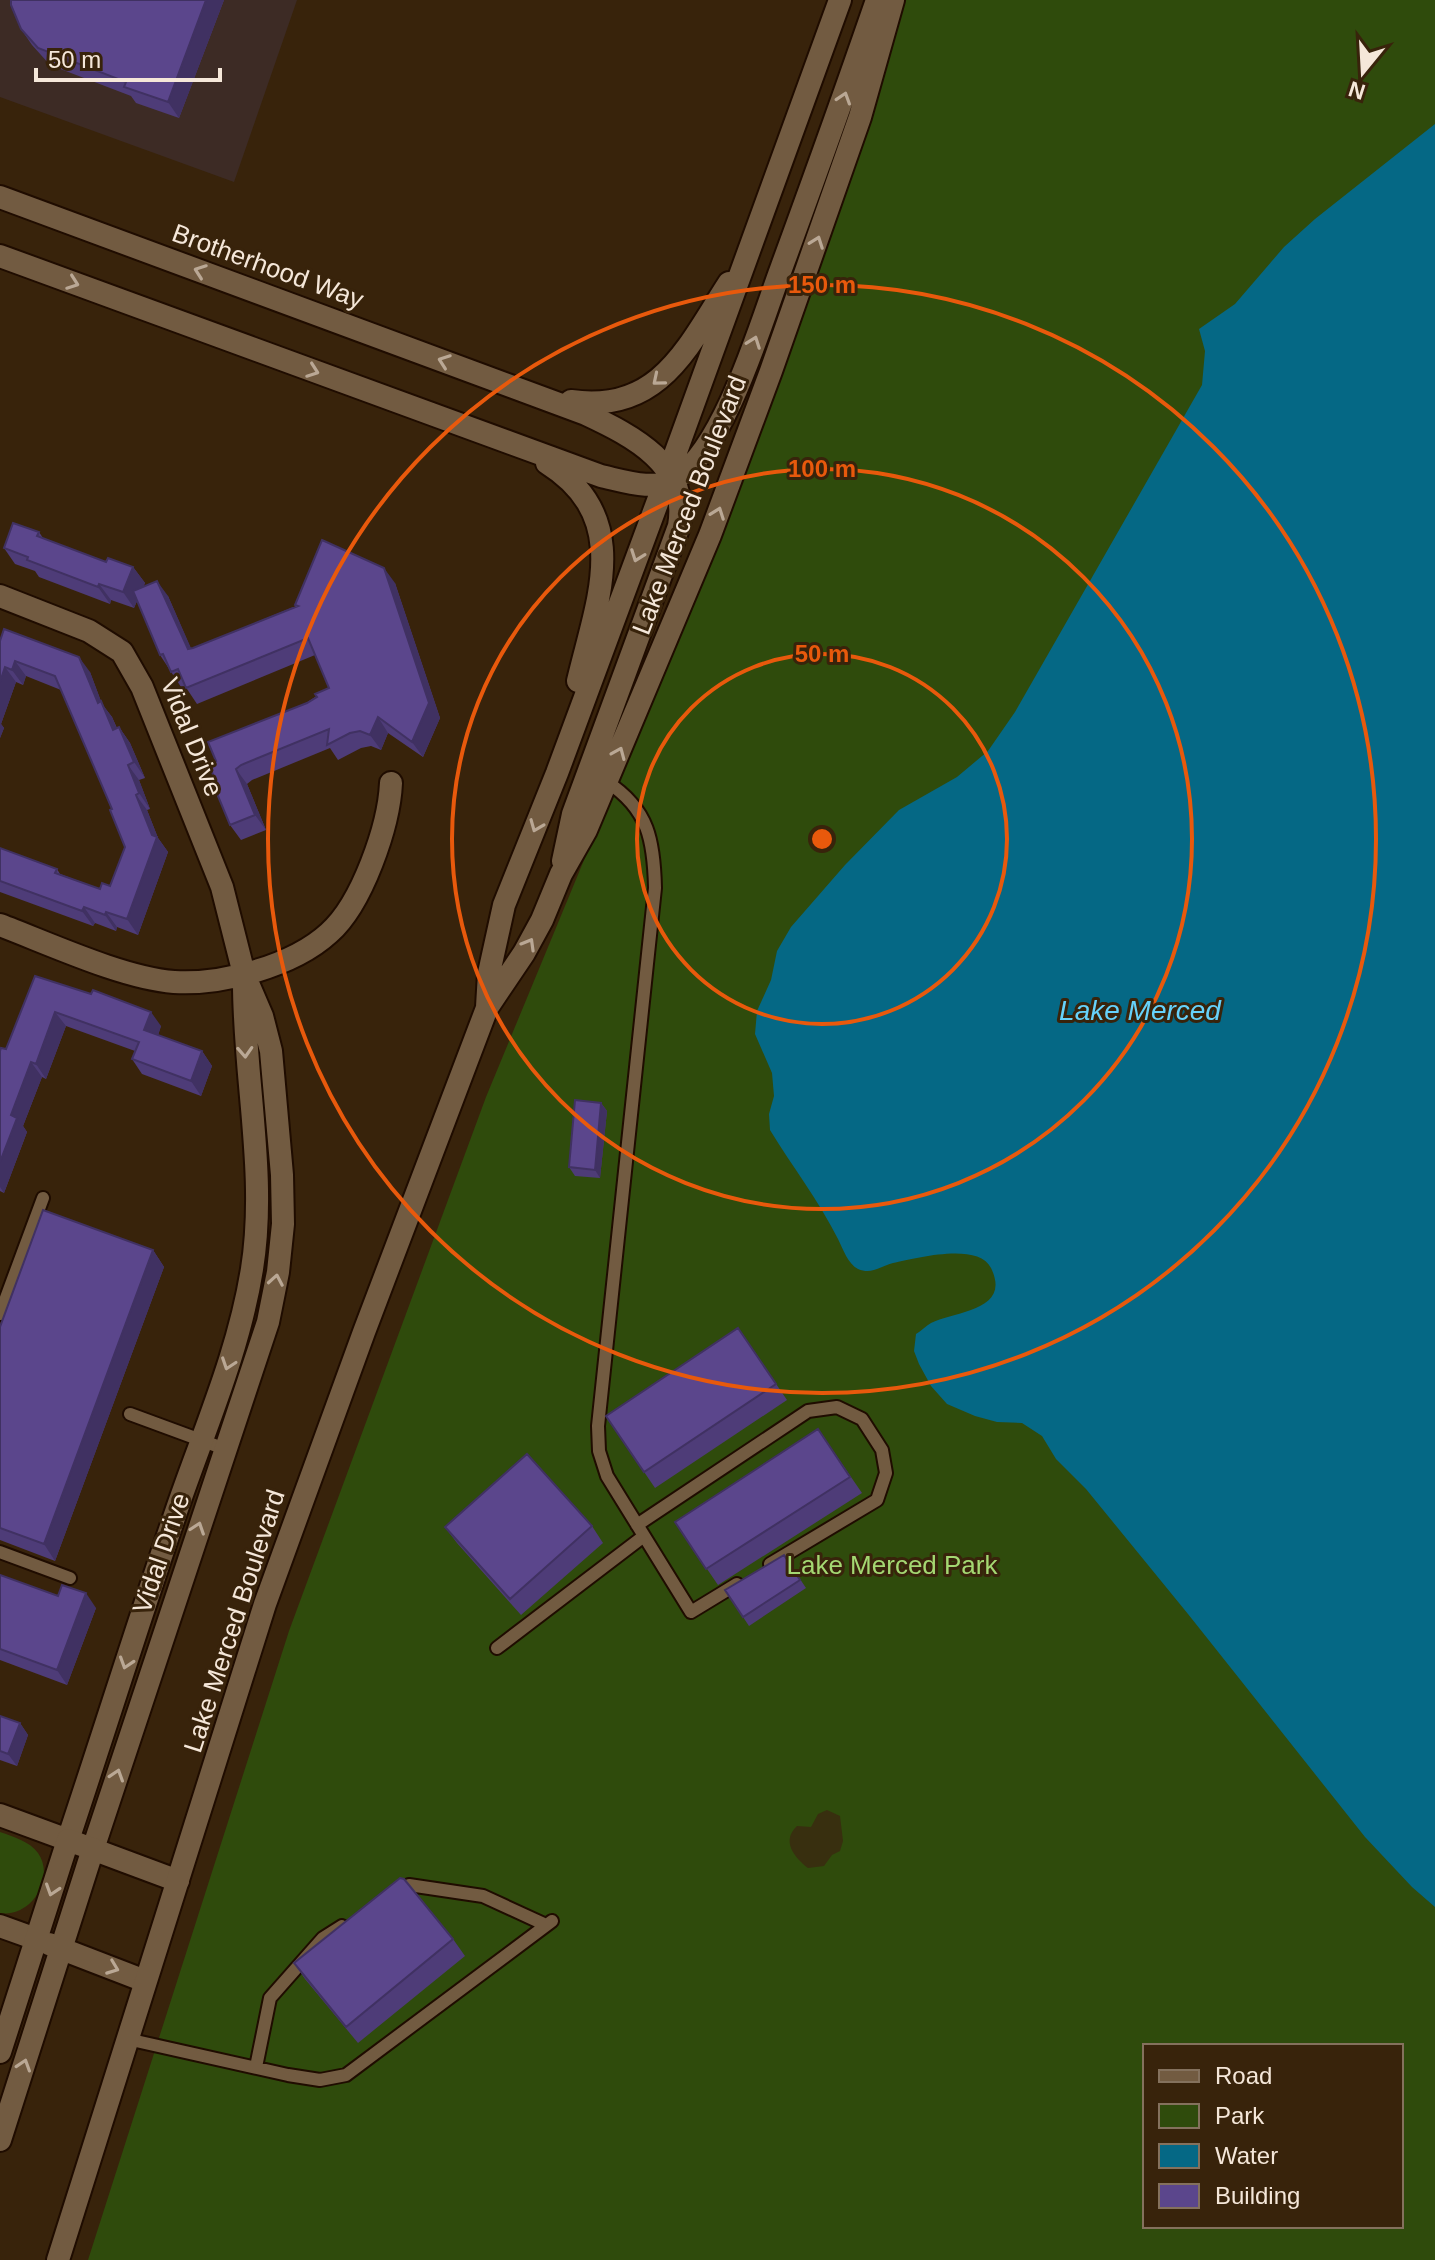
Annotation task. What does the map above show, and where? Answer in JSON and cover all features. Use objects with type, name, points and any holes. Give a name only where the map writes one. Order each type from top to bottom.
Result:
[{"type":"main road","name":"Lake Merced Boulevard","points":[[487,1008],[489,973],[504,905],[669,478],[840,0]]},
{"type":"main road","points":[[0,256],[601,476],[641,484],[669,478],[685,472],[702,452],[722,421],[736,390],[877,0]]},
{"type":"main road","name":"Lake Merced Boulevard","points":[[58,2260],[274,1578],[487,1008],[542,920],[561,874],[586,830],[710,535],[860,117],[893,0]]},
{"type":"main road","name":"Brotherhood Way","points":[[0,197],[517,388]]},
{"type":"main road","points":[[517,388],[593,404],[630,397],[647,390],[674,367],[751,248]]},
{"type":"main road","points":[[517,388],[629,436],[669,478],[681,501],[678,531],[577,803],[561,874]]},
{"type":"main road","points":[[499,440],[551,466],[579,490],[596,519],[604,547],[602,577],[557,773]]},
{"type":"main road","name":"Vidal Drive","points":[[0,596],[89,631],[122,652],[142,687],[222,887],[244,974],[262,1016],[271,1051],[283,1224],[268,1322],[0,2140]]},
{"type":"main road","points":[[0,925],[136,975],[173,982],[210,981],[244,974],[293,957],[330,933],[354,900],[370,866],[389,808],[391,783]]},
{"type":"main road","name":"Vidal Drive","points":[[0,2052],[243,1316],[257,1223],[245,1053],[244,974]]},
{"type":"main road","points":[[0,1815],[178,1881]]},
{"type":"main road","points":[[0,1928],[145,1981]]},
{"type":"lane","points":[[607,782],[631,800],[640,813],[652,847],[655,888],[598,1439],[601,1463],[691,1612],[744,1580]]},
{"type":"lane","points":[[0,1314],[43,1198]]},
{"type":"lane","points":[[497,1648],[640,1531],[808,1411],[837,1407],[862,1419],[882,1450],[886,1473],[877,1500],[758,1572]]},
{"type":"lane","points":[[130,1414],[225,1449]]},
{"type":"lane","points":[[0,1552],[70,1578]]},
{"type":"lane","points":[[127,2039],[320,2080],[346,2075],[549,1923],[483,1896],[409,1885],[385,1900]]},
{"type":"lane","points":[[256,2067],[270,1998],[323,1938],[348,1923]]},
{"type":"shaded area","points":[[0,0],[297,0],[234,182],[0,97]]},
{"type":"green space","name":"Lake Merced Park","points":[[904,0],[1435,0],[1435,2260],[88,2260],[289,1631],[486,1097],[716,541],[863,135]]},
{"type":"green space","points":[[0,1832],[30,1845],[43,1863],[42,1885],[37,1895],[30,1903],[11,1913],[0,1913]]},
{"type":"sand","points":[[827,1810],[840,1816],[843,1841],[840,1851],[832,1855],[824,1866],[808,1868],[794,1854],[790,1837],[797,1826],[811,1827],[818,1814]]},
{"type":"water","name":"Lake Merced","points":[[1435,124],[1435,1907],[1365,1837],[1086,1489],[1056,1459],[1042,1436],[1022,1423],[997,1422],[947,1404],[931,1386],[914,1351],[916,1334],[931,1323],[988,1301],[994,1293],[995,1282],[991,1268],[984,1260],[961,1254],[917,1258],[868,1271],[851,1264],[822,1211],[770,1130],[769,1114],[774,1096],[772,1073],[755,1034],[757,1011],[771,980],[777,951],[791,927],[899,810],[957,777],[988,751],[1015,712],[1202,385],[1205,351],[1199,329],[1235,304],[1284,247],[1315,219]]},
{"type":"building","points":[[11,0],[206,0],[168,102],[124,87],[126,82],[38,48],[21,29]]},
{"type":"building","points":[[13,523],[39,532],[37,536],[106,562],[108,558],[133,567],[123,592],[99,584],[98,587],[4,548]]},
{"type":"building","points":[[322,540],[384,568],[429,703],[412,742],[378,717],[370,735],[360,731],[350,733],[327,745],[329,729],[241,765],[236,769],[255,815],[230,825],[213,784],[216,783],[209,764],[216,761],[208,742],[307,703],[317,697],[315,694],[329,688],[308,638],[186,688],[178,669],[171,672],[163,654],[160,655],[133,591],[157,581],[188,649],[193,648],[298,606],[295,605]]},
{"type":"building","points":[[4,629],[79,657],[98,703],[101,701],[113,730],[119,727],[134,762],[128,765],[139,793],[136,795],[152,835],[157,837],[127,919],[84,907],[82,911],[0,881],[0,848],[100,889],[102,883],[110,886],[125,847],[55,676],[15,661],[12,670],[5,667],[0,682],[0,641]]},
{"type":"building","points":[[35,976],[91,994],[93,990],[151,1012],[144,1030],[202,1051],[191,1081],[132,1059],[139,1042],[55,1012],[36,1064],[31,1062],[11,1115],[17,1118],[0,1162],[0,1051],[1,1048],[6,1049]]},
{"type":"building","points":[[575,1100],[601,1103],[595,1170],[569,1167]]},
{"type":"building","points":[[43,1210],[153,1250],[44,1544],[0,1528],[0,1327]]},
{"type":"building","points":[[738,1328],[776,1384],[644,1472],[606,1416]]},
{"type":"building","points":[[818,1429],[850,1477],[706,1569],[675,1522]]},
{"type":"building","points":[[527,1454],[592,1526],[510,1599],[445,1527]]},
{"type":"building","points":[[784,1555],[800,1580],[743,1617],[725,1590]]},
{"type":"building","points":[[0,1575],[58,1596],[62,1585],[86,1593],[57,1670],[0,1649]]},
{"type":"building","points":[[0,1716],[20,1723],[8,1754],[0,1751]]},
{"type":"building","points":[[400,1878],[453,1939],[346,2027],[294,1963]]}]
